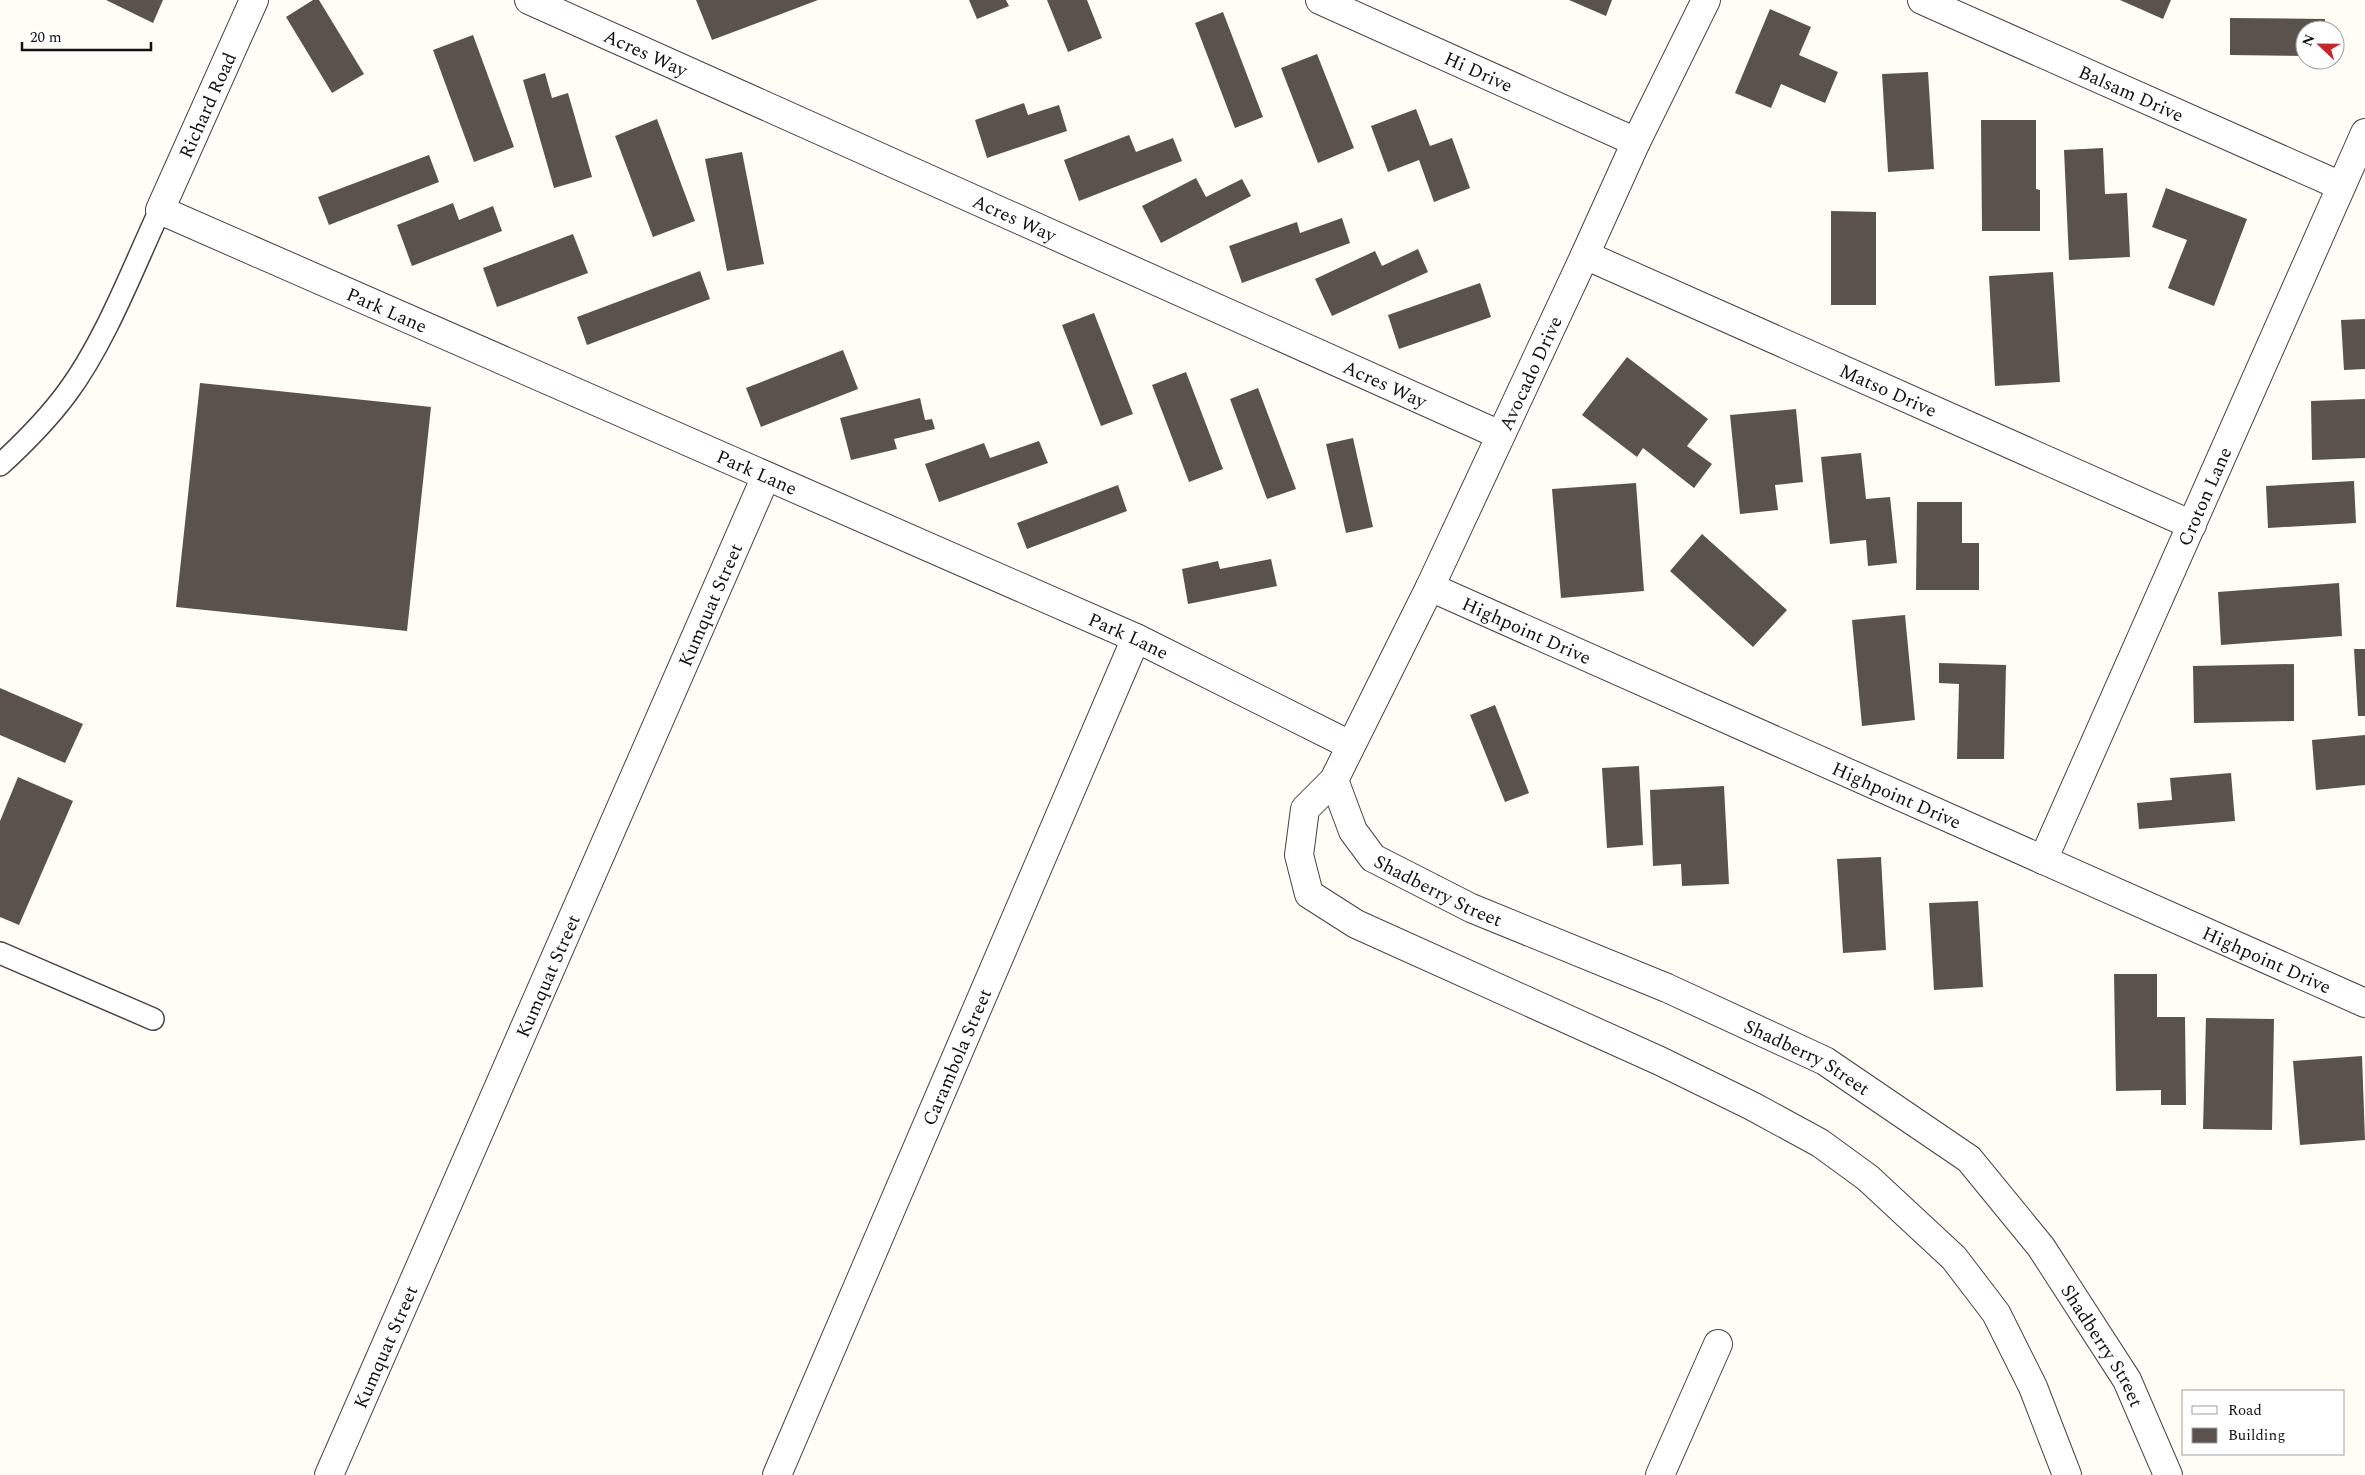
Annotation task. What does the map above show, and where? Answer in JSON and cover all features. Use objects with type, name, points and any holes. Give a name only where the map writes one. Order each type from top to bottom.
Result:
[{"type":"street","name":"Richard Road","points":[[160,210],[254,0]]},
{"type":"street","name":"Acres Way","points":[[529,0],[1500,436]]},
{"type":"street","name":"Hi Drive","points":[[1320,0],[1636,142]]},
{"type":"street","name":"Avocado Drive","points":[[1350,745],[1430,587],[1585,256],[1636,142],[1706,0]]},
{"type":"street","name":"Balsam Drive","points":[[1922,0],[2342,186]]},
{"type":"street","name":"Croton Lane","points":[[2043,860],[2365,133]]},
{"type":"street","name":"Park Lane","points":[[160,210],[1136,638],[1350,745]]},
{"type":"street","name":"Matso Drive","points":[[1585,256],[2192,524]]},
{"type":"street","name":"Kumquat Street","points":[[329,1475],[766,476]]},
{"type":"street","name":"Highpoint Drive","points":[[1430,587],[2365,1003]]},
{"type":"street","name":"Carambola Street","points":[[777,1475],[1136,638]]},
{"type":"street","points":[[1350,745],[1334,780],[1306,810],[1299,855],[1309,894],[1356,924],[1752,1106],[1820,1143],[1868,1178],[1954,1258],[1996,1313],[2033,1387],[2067,1475]]},
{"type":"street","name":"Shadberry Street","points":[[1334,780],[1353,831],[1373,858],[1471,908],[1667,988],[1825,1061],[1969,1160],[2041,1247],[2127,1380],[2168,1475]]},
{"type":"street","points":[[1660,1475],[1718,1344]]},
{"type":"lane","points":[[0,466],[36,432],[68,392],[103,332],[160,210]]},
{"type":"lane","points":[[0,953],[154,1019]]},
{"type":"building","points":[[106,0],[163,0],[153,23]]},
{"type":"building","points":[[313,0],[319,0],[364,74],[332,93],[286,17]]},
{"type":"building","points":[[696,0],[818,0],[712,40]]},
{"type":"building","points":[[969,0],[1006,0],[1009,6],[977,19]]},
{"type":"building","points":[[1047,0],[1087,0],[1102,38],[1068,52]]},
{"type":"building","points":[[1569,0],[1612,0],[1606,16]]},
{"type":"building","points":[[2120,0],[2171,0],[2163,19]]},
{"type":"building","points":[[1770,9],[1811,27],[1799,55],[1838,72],[1825,103],[1781,84],[1771,108],[1735,93]]},
{"type":"building","points":[[1223,12],[1263,117],[1235,128],[1195,23]]},
{"type":"building","points":[[2230,18],[2325,19],[2295,20],[2295,56],[2230,55]]},
{"type":"building","points":[[473,35],[514,147],[474,162],[433,50]]},
{"type":"building","points":[[1317,54],[1354,148],[1318,163],[1281,68]]},
{"type":"building","points":[[1928,72],[1934,169],[1888,172],[1882,74]]},
{"type":"building","points":[[545,73],[552,98],[568,93],[592,177],[554,188],[523,80]]},
{"type":"building","points":[[1024,103],[1028,115],[1059,105],[1067,131],[987,158],[975,120]]},
{"type":"building","points":[[1416,109],[1430,146],[1452,138],[1470,188],[1434,202],[1419,160],[1388,172],[1371,126]]},
{"type":"building","points":[[657,119],[695,221],[653,237],[615,136]]},
{"type":"building","points":[[1981,120],[2036,120],[2036,189],[2040,190],[2040,231],[1982,231]]},
{"type":"building","points":[[1129,135],[1136,152],[1173,138],[1182,161],[1079,201],[1064,160]]},
{"type":"building","points":[[2103,148],[2105,194],[2127,193],[2130,257],[2069,260],[2064,150]]},
{"type":"building","points":[[742,152],[764,264],[727,271],[705,159]]},
{"type":"building","points":[[429,155],[439,182],[329,225],[318,197]]},
{"type":"building","points":[[1196,178],[1206,197],[1242,179],[1251,196],[1161,243],[1142,206]]},
{"type":"building","points":[[2166,188],[2247,219],[2214,306],[2168,288],[2187,240],[2152,227]]},
{"type":"building","points":[[453,203],[459,220],[493,206],[502,231],[412,266],[397,225]]},
{"type":"building","points":[[1831,211],[1876,212],[1876,305],[1831,305]]},
{"type":"building","points":[[1342,218],[1350,243],[1242,283],[1229,246],[1297,222],[1300,233]]},
{"type":"building","points":[[573,234],[588,273],[497,307],[483,268]]},
{"type":"building","points":[[1418,249],[1428,272],[1332,316],[1315,279],[1375,251],[1382,266]]},
{"type":"building","points":[[700,271],[710,299],[587,345],[577,317]]},
{"type":"building","points":[[2053,272],[2060,382],[1995,386],[1989,276]]},
{"type":"building","points":[[1480,283],[1491,317],[1399,349],[1388,315]]},
{"type":"building","points":[[1094,313],[1133,414],[1101,426],[1062,325]]},
{"type":"building","points":[[2365,319],[2365,369],[2344,370],[2341,320]]},
{"type":"building","points":[[843,350],[858,389],[761,427],[746,388]]},
{"type":"building","points":[[1627,357],[1708,419],[1687,446],[1712,464],[1694,488],[1643,448],[1637,457],[1582,415]]},
{"type":"building","points":[[1186,372],[1223,469],[1189,482],[1152,385]]},
{"type":"building","points":[[200,383],[431,407],[407,631],[176,607]]},
{"type":"building","points":[[1258,388],[1296,489],[1267,499],[1230,399]]},
{"type":"building","points":[[920,398],[925,420],[932,419],[935,429],[894,439],[897,449],[851,460],[840,418]]},
{"type":"building","points":[[2365,399],[2365,458],[2312,460],[2311,401]]},
{"type":"building","points":[[1796,409],[1803,482],[1775,485],[1778,510],[1740,514],[1730,415]]},
{"type":"building","points":[[1353,438],[1373,527],[1346,533],[1326,444]]},
{"type":"building","points":[[1039,441],[1048,463],[939,502],[925,464],[984,443],[990,458]]},
{"type":"building","points":[[1861,453],[1866,499],[1890,497],[1897,563],[1868,566],[1866,540],[1830,544],[1821,457]]},
{"type":"building","points":[[2354,481],[2356,523],[2268,528],[2266,486]]},
{"type":"building","points":[[1636,483],[1644,591],[1561,598],[1552,489]]},
{"type":"building","points":[[1118,485],[1127,511],[1027,549],[1017,523]]},
{"type":"building","points":[[1917,502],[1962,502],[1962,543],[1979,543],[1979,590],[1916,590]]},
{"type":"building","points":[[1702,534],[1787,610],[1753,647],[1670,571]]},
{"type":"building","points":[[1271,559],[1277,586],[1188,604],[1182,569],[1218,561],[1220,569]]},
{"type":"building","points":[[2339,583],[2342,636],[2221,645],[2218,592]]},
{"type":"building","points":[[1905,615],[1915,720],[1862,726],[1852,620]]},
{"type":"building","points":[[2354,649],[2365,649],[2365,716],[2358,716]]},
{"type":"building","points":[[1939,663],[2006,665],[2004,759],[1957,759],[1959,684],[1939,683]]},
{"type":"building","points":[[2294,664],[2294,721],[2194,723],[2193,666]]},
{"type":"building","points":[[0,688],[83,724],[65,763],[0,735]]},
{"type":"building","points":[[1495,705],[1529,793],[1505,802],[1470,715]]},
{"type":"building","points":[[2365,735],[2365,785],[2316,790],[2312,740]]},
{"type":"building","points":[[1639,766],[1643,845],[1607,848],[1602,768]]},
{"type":"building","points":[[2231,773],[2235,821],[2139,829],[2137,803],[2172,800],[2170,778]]},
{"type":"building","points":[[18,777],[73,801],[19,925],[0,917],[0,821]]},
{"type":"building","points":[[1724,786],[1729,884],[1682,886],[1681,864],[1653,866],[1650,790]]},
{"type":"building","points":[[1881,857],[1886,950],[1843,953],[1837,859]]},
{"type":"building","points":[[1978,901],[1983,987],[1934,990],[1929,903]]},
{"type":"building","points":[[2114,974],[2157,974],[2157,1017],[2185,1017],[2186,1105],[2161,1105],[2161,1090],[2116,1091]]},
{"type":"building","points":[[2206,1018],[2274,1019],[2272,1130],[2203,1129]]},
{"type":"building","points":[[2362,1056],[2365,1140],[2300,1145],[2293,1061]]}]
